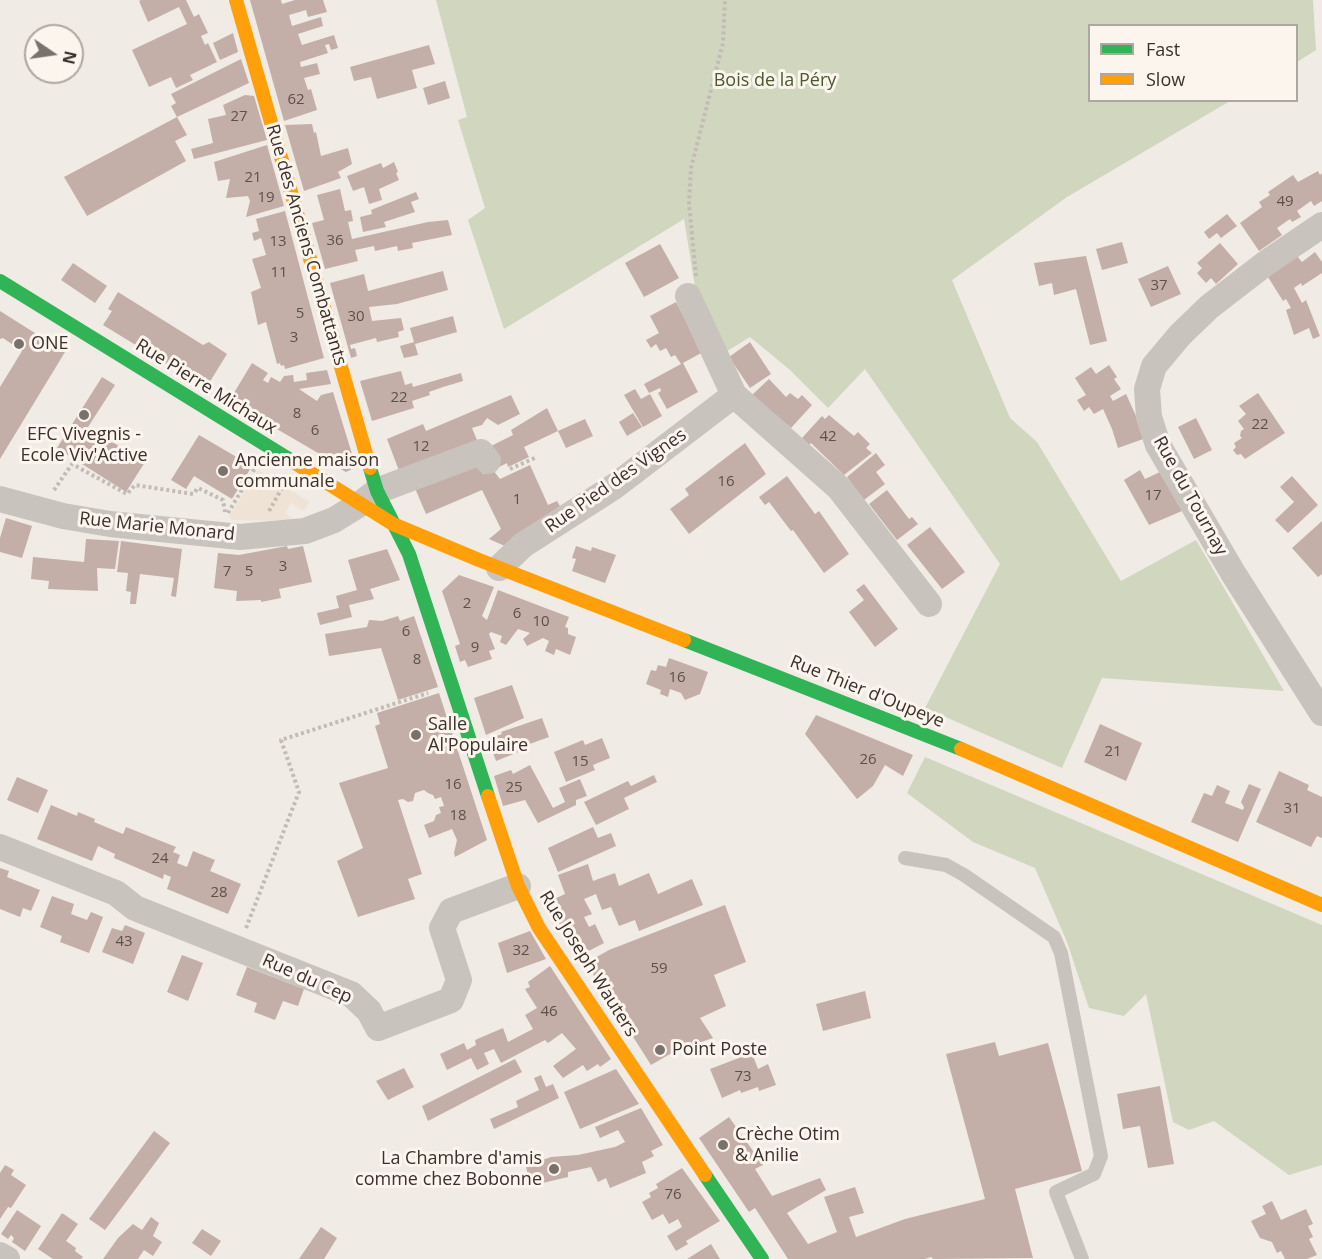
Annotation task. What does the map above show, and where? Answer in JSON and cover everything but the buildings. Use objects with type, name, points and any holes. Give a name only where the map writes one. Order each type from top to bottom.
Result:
[{"type":"main road","name":"Rue des Anciens Combattants","points":[[236,0],[369,497],[393,524]]},
{"type":"main road","name":"Rue Pierre Michaux","points":[[0,281],[267,447],[369,497],[393,524]]},
{"type":"main road","name":"Rue Thier d'Oupeye","points":[[393,524],[499,568],[946,742],[1322,905]]},
{"type":"main road","name":"Rue Joseph Wauters","points":[[393,524],[409,554],[518,886],[539,928],[762,1259]]},
{"type":"street","name":"Rue du Tournay","points":[[1322,225],[1266,262],[1209,307],[1180,335],[1154,366],[1148,389],[1149,417],[1158,445],[1233,573],[1322,713]]},
{"type":"street","points":[[688,296],[734,395],[839,488],[929,604]]},
{"type":"street","name":"Rue Pied des Vignes","points":[[499,568],[523,545],[615,486],[734,395]]},
{"type":"street","points":[[369,497],[481,452],[488,461]]},
{"type":"street","name":"Rue Marie Monard","points":[[0,499],[63,516],[110,524],[240,537],[305,531],[328,524],[369,497]]},
{"type":"street","name":"Rue du Cep","points":[[0,847],[116,893],[135,908],[351,994],[369,1011],[378,1028],[451,1000],[459,980],[442,928],[451,911],[518,886]]},
{"type":"street","points":[[0,1255],[7,1259]]},
{"type":"lane","points":[[905,858],[946,865],[1054,937],[1061,953],[1101,1156],[1094,1174],[1056,1192],[1082,1259]]},
{"type":"path","points":[[688,296],[697,276],[688,203],[691,168],[723,43],[725,0]]},
{"type":"path","points":[[38,510],[42,497],[49,498],[72,464],[126,494],[135,484],[193,494],[198,488],[223,500],[225,518],[267,447]]},
{"type":"path","points":[[268,513],[282,488]]},
{"type":"path","points":[[238,949],[299,792],[281,740],[451,686]]},
{"type":"green space","name":"Bois de la Péry","points":[[436,0],[1313,0],[1316,50],[1298,61],[1298,24],[1088,24],[1088,102],[1228,102],[1067,197],[952,280],[1010,418],[1037,442],[1121,581],[1196,540],[1284,691],[1102,678],[1062,768],[925,708],[1000,564],[865,369],[828,408],[790,370],[750,337],[724,353],[696,293],[684,219],[504,329],[468,220],[485,208],[458,120],[467,117]]},
{"type":"green space","points":[[925,757],[1322,925],[1322,1165],[1289,1175],[1214,1121],[1189,1130],[1173,1122],[1146,994],[1124,1016],[1089,1008],[1067,942],[1035,868],[973,842],[907,793]]},
{"type":"shaded area","points":[[258,470],[309,502],[304,511],[291,503],[285,513],[296,521],[233,520],[229,517]]},
{"type":"traffic: fast","points":[[0,281],[292,461]]},
{"type":"traffic: fast","points":[[370,468],[377,491],[409,554],[488,796]]},
{"type":"traffic: fast","points":[[684,640],[961,749]]},
{"type":"traffic: fast","points":[[705,1175],[762,1259]]},
{"type":"traffic: slow","points":[[236,0],[370,468]]},
{"type":"traffic: slow","points":[[292,461],[393,524],[684,640]]},
{"type":"traffic: slow","points":[[961,749],[1322,905]]},
{"type":"traffic: slow","points":[[488,796],[518,886],[539,928],[705,1175]]},
{"type":"place","name":"ONE","points":[[19,344]]},
{"type":"place","name":"EFC Vivegnis - Ecole Viv'Active","points":[[84,415]]},
{"type":"place","name":"Ancienne maison communale","points":[[223,471]]},
{"type":"place","name":"Salle Al'Populaire","points":[[416,735]]},
{"type":"place","name":"Point Poste","points":[[660,1050]]},
{"type":"place","name":"Crèche Otim & Anilie","points":[[723,1145]]},
{"type":"place","name":"La Chambre d'amis comme chez Bobonne","points":[[554,1169]]}]
